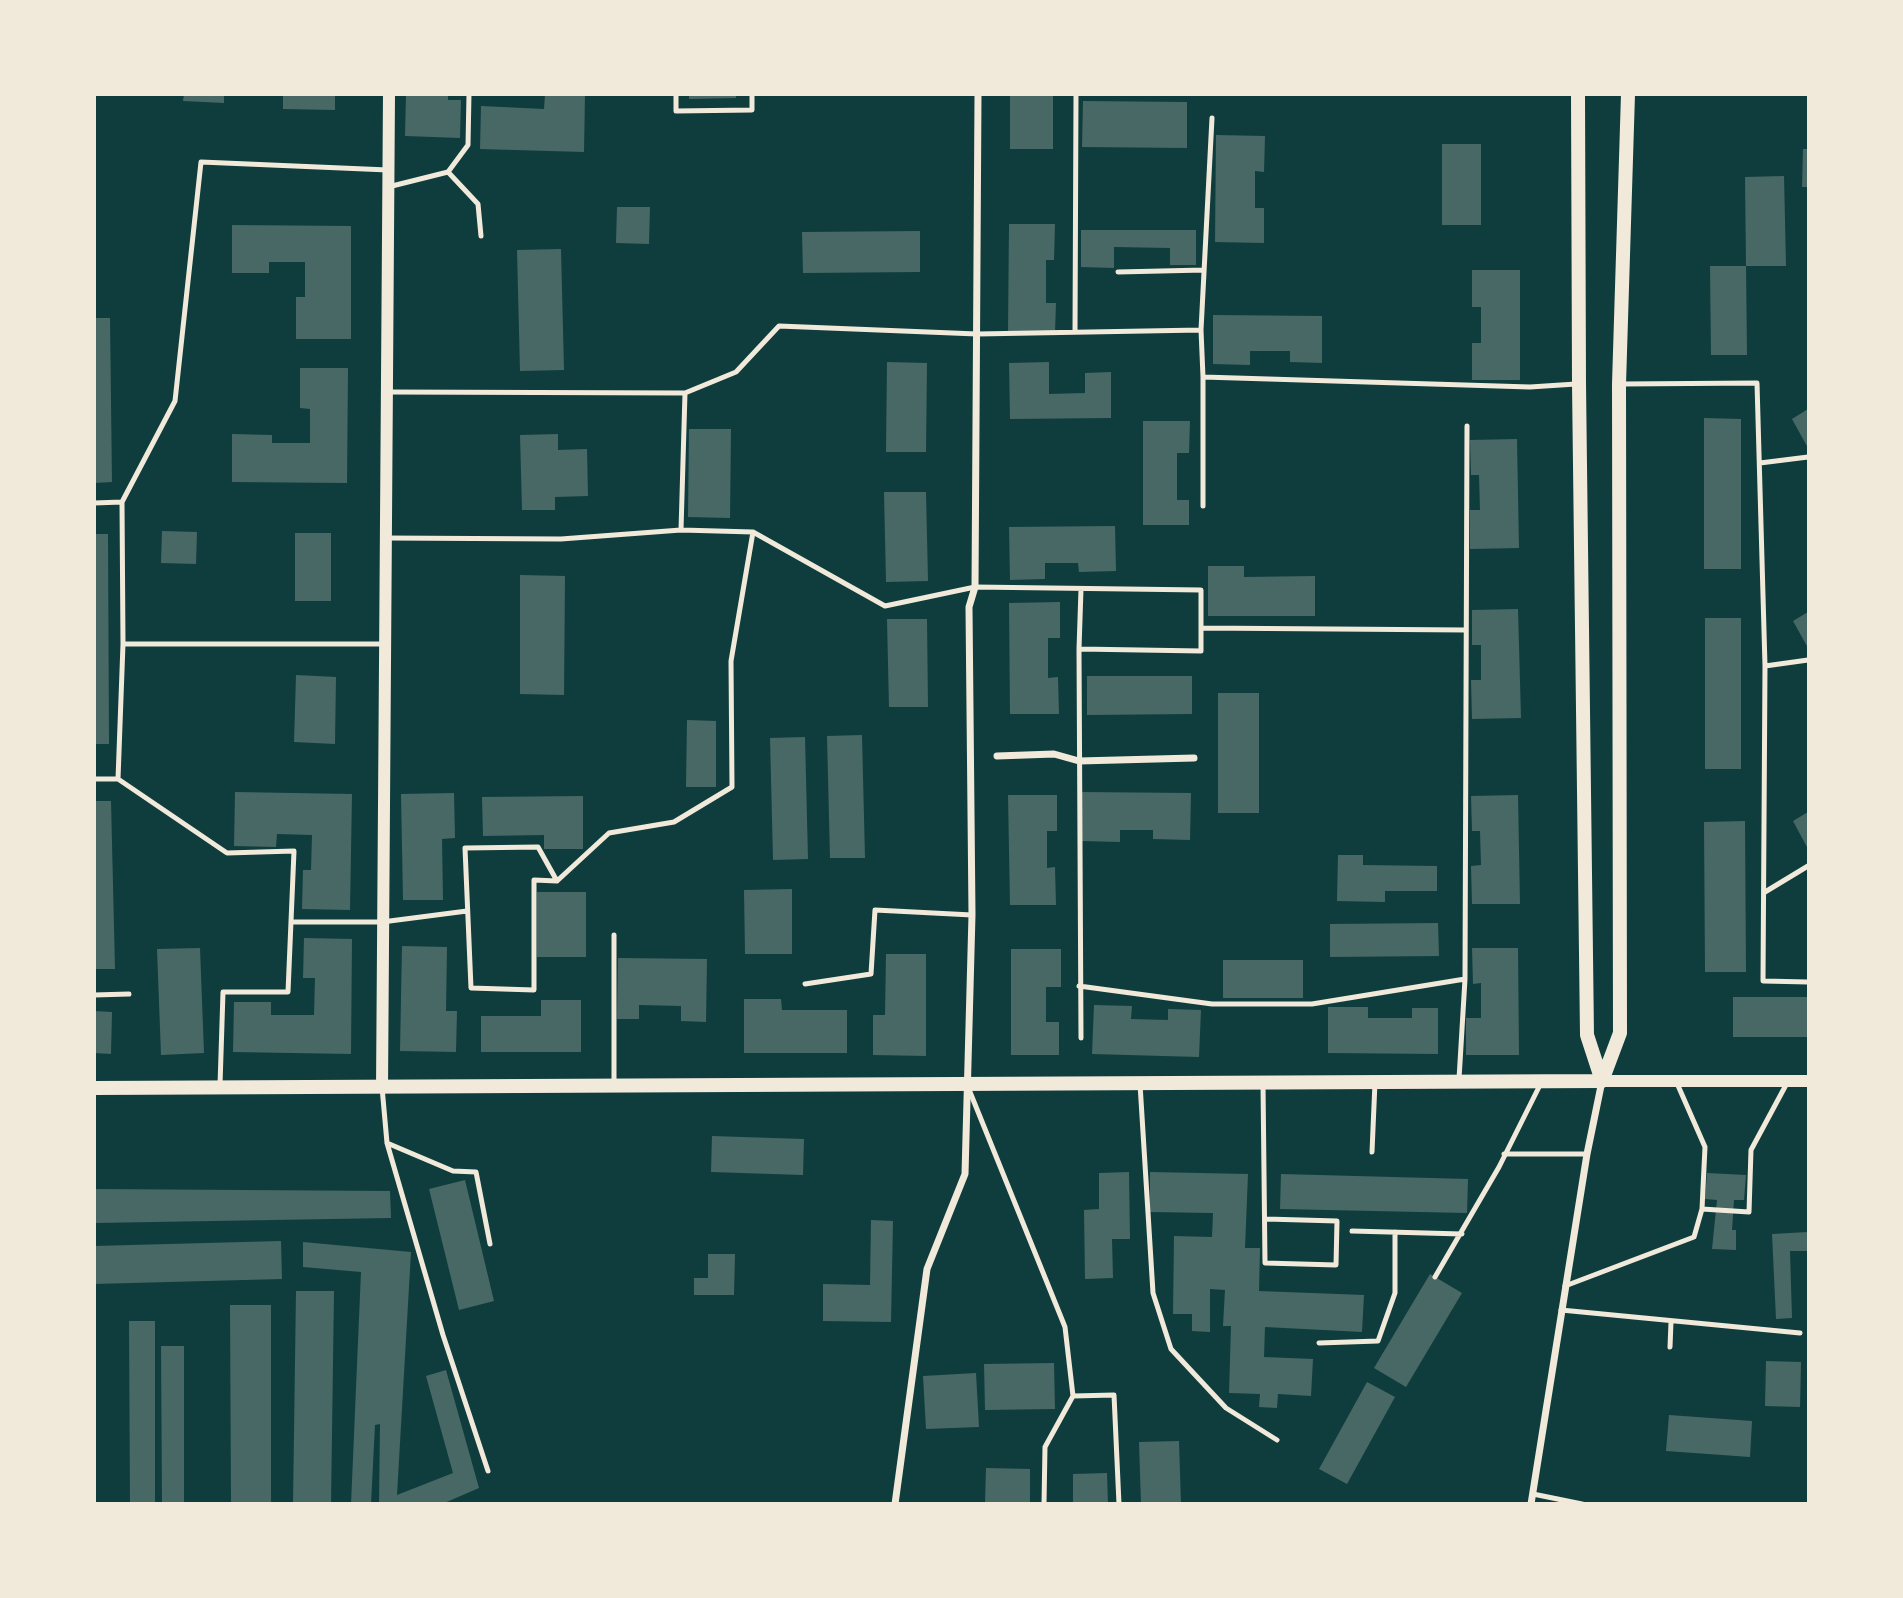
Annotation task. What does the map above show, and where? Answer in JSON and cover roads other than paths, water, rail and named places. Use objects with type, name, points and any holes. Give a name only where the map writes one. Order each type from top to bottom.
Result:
[{"type":"main road","points":[[1578,94],[1587,1035],[1602,1081]]},
{"type":"main road","points":[[1602,1081],[1620,1033],[1619,384],[1628,94]]},
{"type":"main road","points":[[94,1088],[1602,1081]]},
{"type":"street","points":[[382,1087],[389,94]]},
{"type":"street","points":[[382,1087],[389,94]]},
{"type":"street","points":[[895,1503],[927,1269],[965,1174],[972,915],[969,607],[975,587],[978,94]]},
{"type":"street","points":[[997,756],[1054,754],[1079,761],[1194,758]]},
{"type":"street","points":[[1531,1503],[1587,1154],[1602,1081],[1808,1081]]},
{"type":"lane","points":[[388,187],[448,172],[468,145],[469,94]]},
{"type":"lane","points":[[676,94],[676,111],[752,110],[752,94]]},
{"type":"lane","points":[[1075,332],[1076,94]]},
{"type":"lane","points":[[1203,506],[1201,330],[1212,118]]},
{"type":"lane","points":[[118,779],[123,644],[122,502],[175,401],[201,162],[388,170]]},
{"type":"lane","points":[[448,172],[478,204],[481,236]]},
{"type":"lane","points":[[1118,272],[1204,270]]},
{"type":"lane","points":[[389,391],[685,393],[736,372],[779,326],[977,334],[1201,330]]},
{"type":"lane","points":[[1203,377],[1530,387],[1579,384]]},
{"type":"lane","points":[[1619,384],[1758,383],[1765,666],[1763,981],[1808,982]]},
{"type":"lane","points":[[681,530],[685,393]]},
{"type":"lane","points":[[1459,1082],[1465,979],[1467,425]]},
{"type":"lane","points":[[1760,463],[1808,457]]},
{"type":"lane","points":[[94,503],[122,502]]},
{"type":"lane","points":[[386,538],[561,539],[681,530],[753,531],[885,606],[975,587],[1201,590],[1201,651],[1079,649]]},
{"type":"lane","points":[[557,881],[538,847],[465,848],[471,988],[534,990],[534,880],[557,881],[609,833],[674,822],[732,787],[731,661],[753,531]]},
{"type":"lane","points":[[1081,589],[1081,1038]]},
{"type":"lane","points":[[1201,628],[1466,630]]},
{"type":"lane","points":[[123,644],[385,643]]},
{"type":"lane","points":[[1765,666],[1808,660]]},
{"type":"lane","points":[[94,779],[118,779],[227,853],[294,851],[288,992],[223,992],[220,1088]]},
{"type":"lane","points":[[1765,892],[1808,866]]},
{"type":"lane","points":[[804,984],[871,974],[875,910],[972,915]]},
{"type":"lane","points":[[290,922],[382,922],[467,911]]},
{"type":"lane","points":[[614,934],[614,1086]]},
{"type":"lane","points":[[1079,986],[1212,1004],[1312,1004],[1465,979]]},
{"type":"lane","points":[[94,995],[129,994]]},
{"type":"lane","points":[[1565,1286],[1694,1237],[1702,1209],[1704,1147],[1676,1081]]},
{"type":"lane","points":[[1702,1209],[1749,1212],[1751,1150],[1787,1081]]},
{"type":"lane","points":[[1372,1152],[1375,1082]]},
{"type":"lane","points":[[1435,1277],[1462,1234],[1542,1082]]},
{"type":"lane","points":[[1263,1083],[1265,1263],[1336,1265],[1337,1221],[1266,1219]]},
{"type":"lane","points":[[967,1084],[1065,1327],[1073,1396],[1045,1447],[1044,1503]]},
{"type":"lane","points":[[1140,1084],[1153,1293],[1171,1349],[1226,1408],[1277,1440]]},
{"type":"lane","points":[[382,1087],[387,1143],[443,1335],[488,1471]]},
{"type":"lane","points":[[387,1143],[453,1171],[476,1172],[490,1244]]},
{"type":"lane","points":[[1504,1154],[1587,1154]]},
{"type":"lane","points":[[1352,1231],[1462,1234]]},
{"type":"lane","points":[[1319,1343],[1378,1341],[1395,1293],[1395,1232]]},
{"type":"lane","points":[[1561,1310],[1800,1333]]},
{"type":"lane","points":[[1670,1347],[1671,1322]]},
{"type":"lane","points":[[1073,1396],[1114,1395],[1119,1503]]},
{"type":"lane","points":[[1533,1494],[1582,1503]]}]
